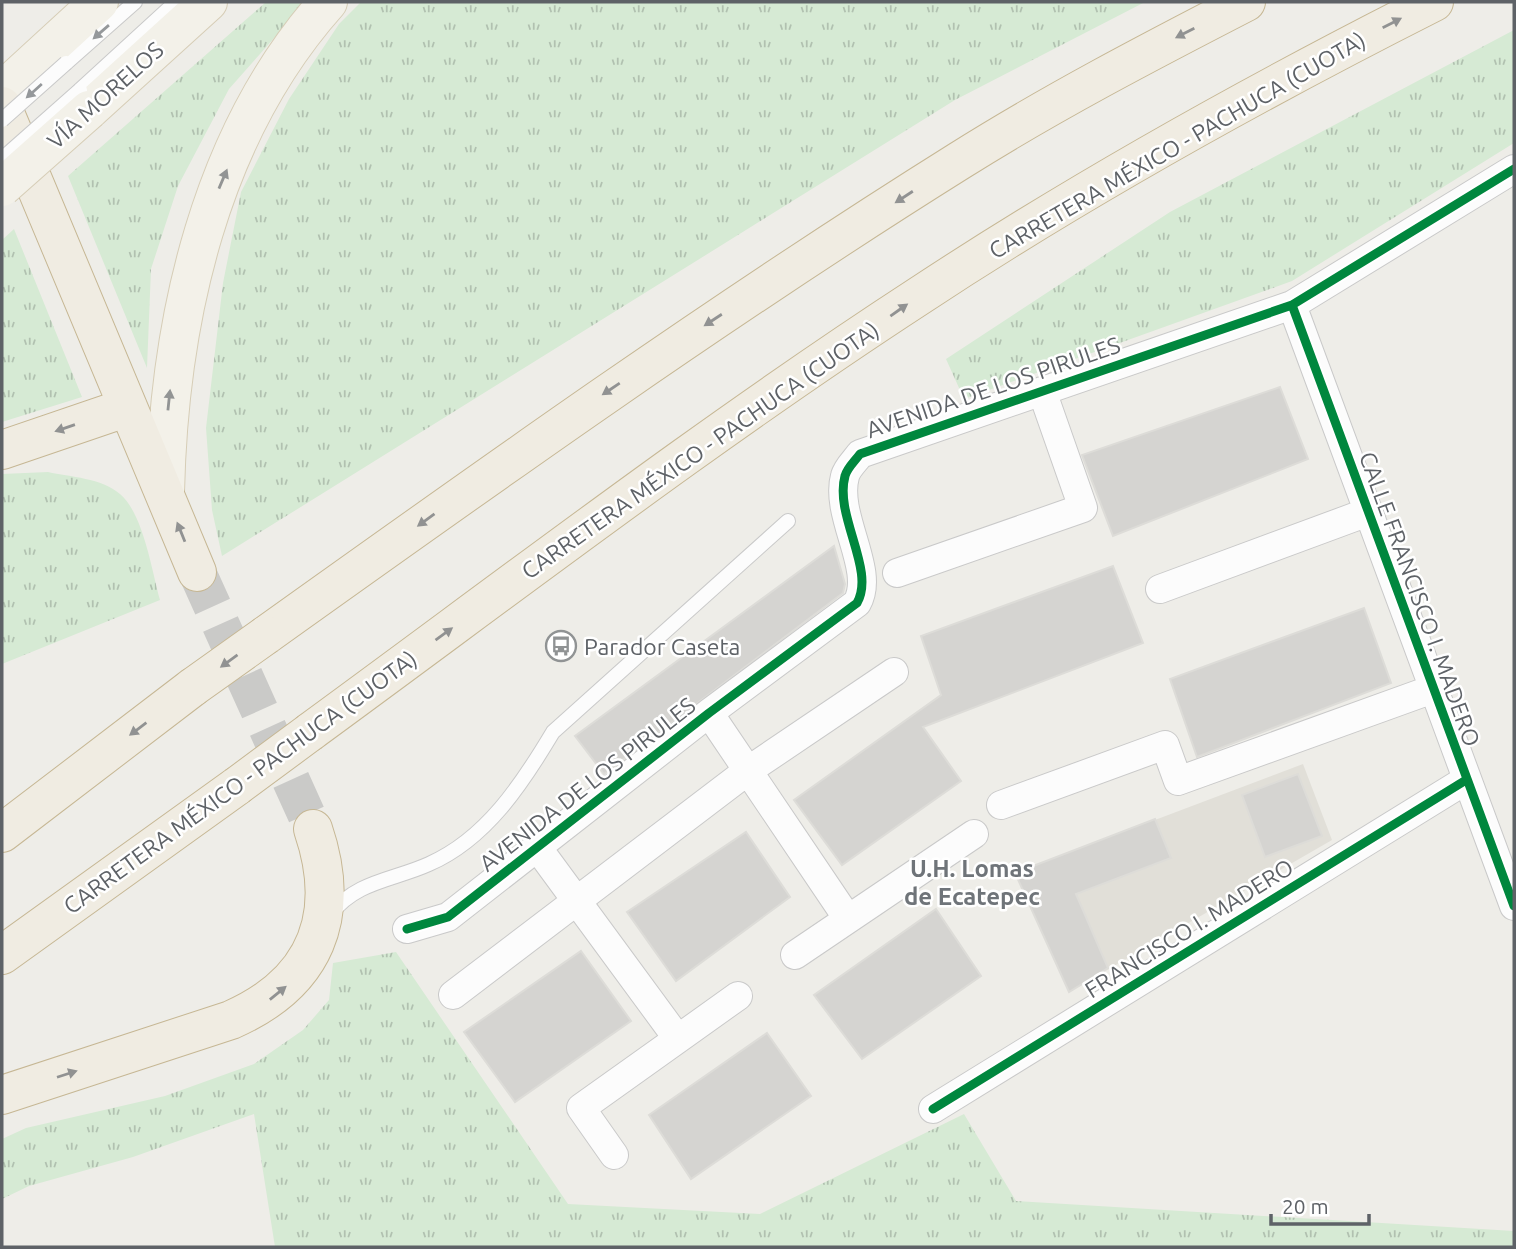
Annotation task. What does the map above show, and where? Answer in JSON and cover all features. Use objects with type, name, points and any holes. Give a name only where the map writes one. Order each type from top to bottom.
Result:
[{"type":"highway","points":[[2,833],[193,687],[667,350],[928,181],[1164,44],[1246,2]]},
{"type":"highway","name":"CARRETERA MÉXICO - PACHUCA (CUOTA)","points":[[2,955],[721,432],[919,296],[1081,195],[1209,121],[1434,2]]},
{"type":"highway","points":[[2,106],[197,572]]},
{"type":"highway","points":[[2,450],[128,407]]},
{"type":"highway","points":[[2,1095],[231,1020],[258,1008],[295,978],[308,959],[319,933],[325,878],[313,829]]},
{"type":"main road","points":[[2,90],[60,53],[99,2]]},
{"type":"main road","name":"VÍA MORELOS","points":[[2,187],[85,100],[208,2]]},
{"type":"main road","points":[[165,492],[166,428],[173,364],[201,239],[240,139],[264,92],[291,46],[328,2]]},
{"type":"street","name":"AVENIDA DE LOS PIRULES","points":[[407,929],[448,917],[709,713],[850,609],[861,596],[861,575],[842,493],[845,473],[860,454],[1292,305],[1514,169]]},
{"type":"street","name":"CALLE FRANCISCO I. MADERO","points":[[1292,305],[1514,906]]},
{"type":"street","points":[[897,573],[1083,508],[1042,391]]},
{"type":"street","points":[[1160,589],[1368,512]]},
{"type":"street","points":[[453,995],[746,772],[894,672]]},
{"type":"street","points":[[1001,805],[1165,745],[1178,781],[1433,689]]},
{"type":"street","points":[[709,713],[746,772],[848,919]]},
{"type":"street","name":"FRANCISCO I. MADERO","points":[[933,1109],[1466,780]]},
{"type":"street","points":[[795,955],[974,834]]},
{"type":"street","points":[[537,847],[678,1039]]},
{"type":"street","points":[[614,1155],[581,1108],[738,996]]},
{"type":"lane","points":[[2,120],[60,53],[135,2]]},
{"type":"lane","points":[[2,159],[85,100],[176,2]]},
{"type":"lane","points":[[319,933],[337,905],[350,895],[366,885],[430,864],[471,838],[529,773],[553,733],[788,522]]},
{"type":"shaded area","points":[[1303,764],[1332,840],[1069,992],[1015,873]]},
{"type":"green space","points":[[266,2],[306,2],[229,89],[178,186],[151,269],[147,368],[68,176]]},
{"type":"green space","points":[[361,2],[1145,2],[955,100],[222,556],[212,510],[206,428],[223,283],[241,192],[289,99],[339,24]]},
{"type":"green space","points":[[1514,30],[1514,143],[1292,281],[964,399],[946,359],[1170,212]]},
{"type":"green space","points":[[14,229],[82,397],[2,422],[2,240]]},
{"type":"green space","points":[[48,472],[104,485],[120,494],[128,503],[146,543],[160,600],[2,664],[2,474]]},
{"type":"green space","points":[[396,952],[568,1204],[760,1214],[964,1114],[1016,1201],[1514,1231],[1514,1247],[275,1247],[254,1114],[133,1157],[29,1186],[2,1199],[2,1139],[26,1128],[165,1096],[254,1064],[303,1030],[329,1000],[333,963]]},
{"type":"building","points":[[1280,387],[1308,459],[1113,536],[1082,455]]},
{"type":"building","points":[[834,546],[845,584],[843,593],[604,774],[575,736]]},
{"type":"building","points":[[1113,566],[1143,643],[923,727],[961,781],[842,865],[794,800],[941,695],[921,636]]},
{"type":"building","points":[[1364,608],[1391,683],[1197,757],[1170,679]]},
{"type":"building","points":[[1298,774],[1322,836],[1265,857],[1242,795]]},
{"type":"building","points":[[1155,819],[1171,858],[1076,894],[1108,968],[1069,992],[1015,873]]},
{"type":"building","points":[[746,832],[790,897],[676,981],[627,912]]},
{"type":"building","points":[[936,909],[981,976],[862,1059],[814,995]]},
{"type":"building","points":[[581,951],[631,1021],[515,1102],[464,1032]]},
{"type":"building","points":[[767,1033],[811,1096],[691,1179],[649,1115]]},
{"type":"tunnel","points":[[197,572],[313,829]]},
{"type":"cycle path","points":[[407,929],[448,917],[709,713],[857,603],[862,575],[843,492],[846,473],[860,454],[1292,305],[1514,169]]},
{"type":"cycle path","points":[[1292,305],[1514,906]]},
{"type":"cycle path","points":[[933,1109],[1466,780]]},
{"type":"place","name":"Parador Caseta","points":[[561,646]]},
{"type":"district","name":"U.H. Lomas de Ecatepec","points":[[972,882]]}]
